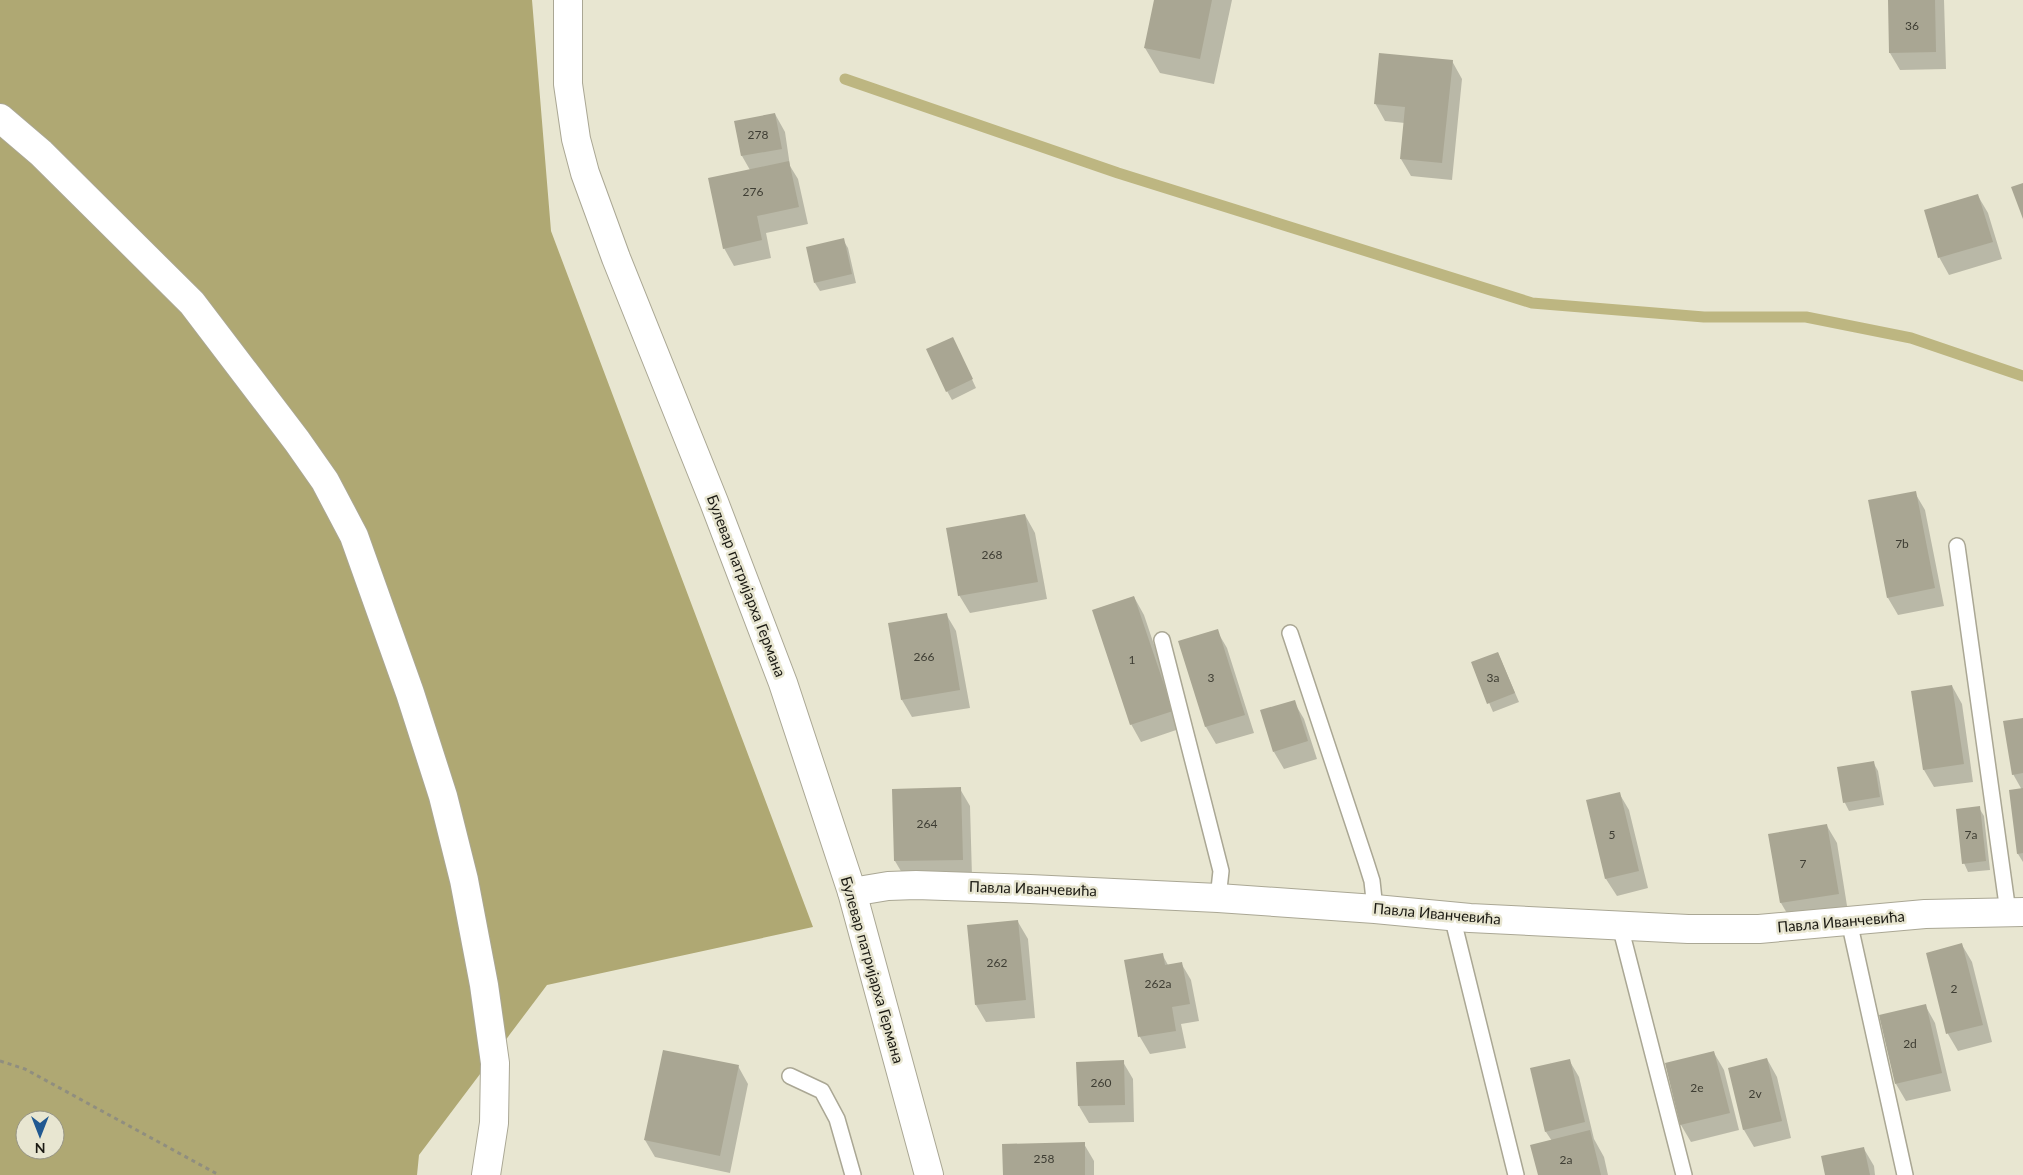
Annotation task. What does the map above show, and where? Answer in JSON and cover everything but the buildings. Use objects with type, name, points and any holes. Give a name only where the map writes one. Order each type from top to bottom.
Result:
[{"type":"street","name":"Булевар патријарха Германа","points":[[568,0],[568,84],[576,139],[585,173],[616,258],[766,636],[852,892],[929,1175]]},
{"type":"street","points":[[0,118],[41,153],[192,303],[325,481],[354,536],[413,702],[443,796],[464,880],[484,985],[495,1064],[494,1123],[486,1175]]},
{"type":"street","name":"Павла Иванчевића","points":[[852,892],[888,886],[916,885],[1218,898],[1452,916],[1620,926],[1758,929],[1925,914],[2016,912]]},
{"type":"lane","points":[[1957,546],[2016,912]]},
{"type":"lane","points":[[1290,633],[1372,881],[1375,909]]},
{"type":"lane","points":[[1162,640],[1221,870],[1218,898]]},
{"type":"lane","points":[[1452,916],[1516,1175]]},
{"type":"lane","points":[[1849,921],[1905,1175]]},
{"type":"lane","points":[[1620,926],[1684,1175]]},
{"type":"lane","points":[[790,1076],[822,1091],[837,1119],[853,1175]]},
{"type":"path","points":[[0,1061],[25,1069],[219,1175]]},
{"type":"shaded area","points":[[0,0],[532,0],[551,231],[813,927],[547,985],[419,1155],[417,1175],[0,1175]]},
{"type":"waterway","points":[[845,79],[1118,173],[1532,303],[1704,317],[1806,317],[1911,338],[2023,376]]}]
